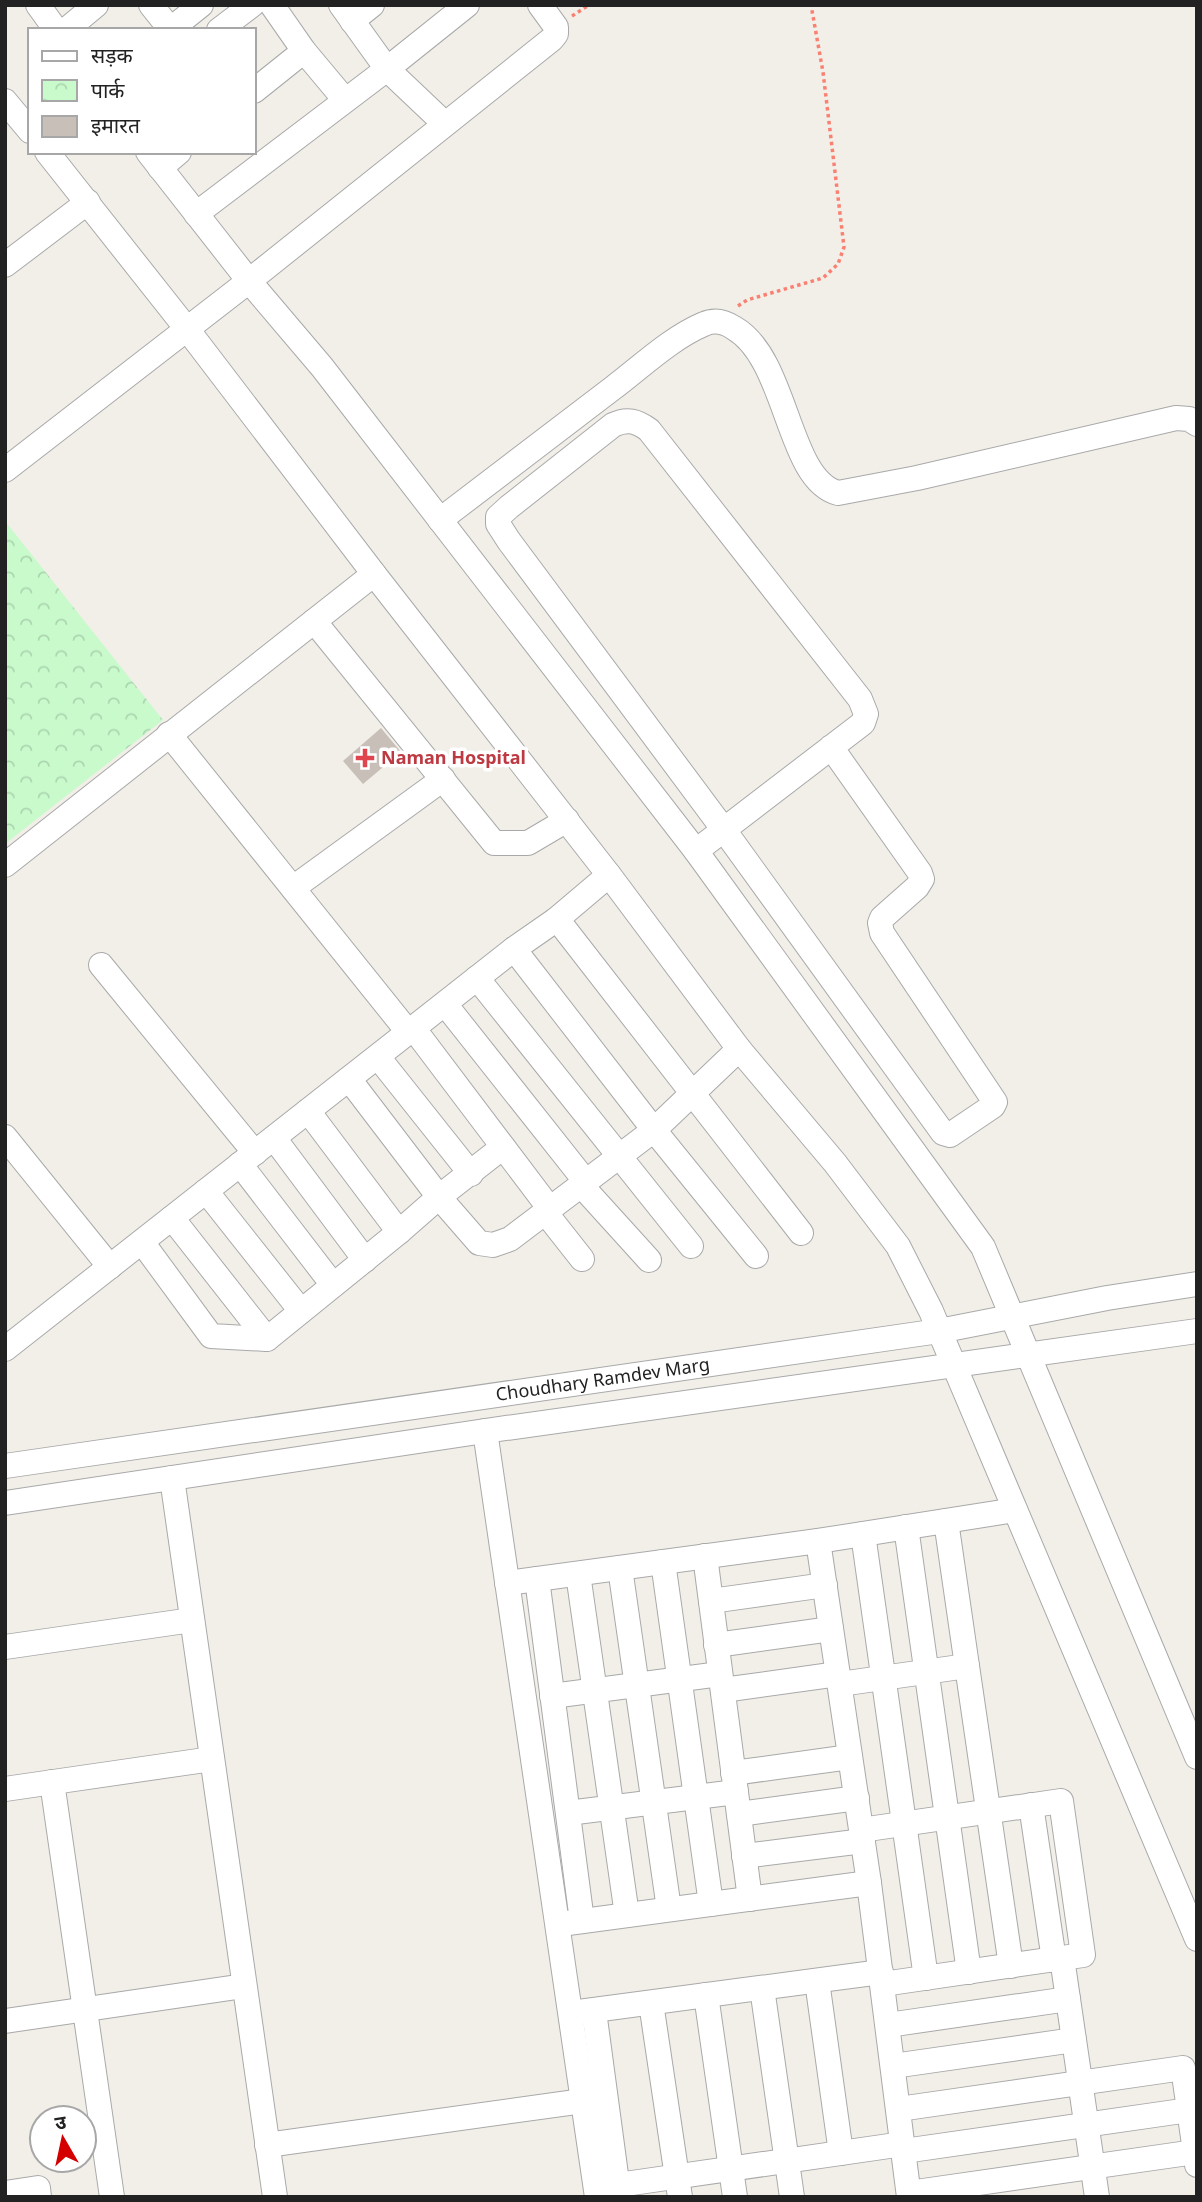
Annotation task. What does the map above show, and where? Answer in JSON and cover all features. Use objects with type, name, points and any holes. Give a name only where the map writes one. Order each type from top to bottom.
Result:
[{"type":"street","points":[[38,5],[55,28]]},
{"type":"street","points":[[68,28],[96,5]]},
{"type":"street","points":[[151,5],[169,28]]},
{"type":"street","points":[[173,28],[201,5]]},
{"type":"street","points":[[222,28],[252,5]]},
{"type":"street","points":[[272,5],[304,51],[345,100]]},
{"type":"street","points":[[372,5],[347,13],[387,69],[444,123]]},
{"type":"street","points":[[196,214],[467,5]]},
{"type":"street","points":[[5,470],[249,281],[556,34],[556,27],[540,5]]},
{"type":"street","points":[[256,90],[304,51]]},
{"type":"street","points":[[5,101],[28,129]]},
{"type":"street","points":[[49,154],[567,820],[739,1049],[835,1163],[898,1246],[939,1331],[1197,1939]]},
{"type":"street","points":[[173,154],[154,160],[249,281],[322,367],[696,851],[983,1247],[1197,1757]]},
{"type":"street","points":[[5,265],[88,202]]},
{"type":"street","points":[[440,520],[662,351],[707,322],[721,321],[744,334],[758,349],[808,469],[828,491],[838,493],[917,478],[1176,418],[1189,419],[1197,424]]},
{"type":"street","points":[[696,851],[724,830],[831,747],[865,719],[864,708],[860,699],[649,430],[632,421],[613,425],[509,507],[498,517],[498,524],[724,830],[943,1133],[950,1135],[993,1107],[993,1099],[882,933],[882,918],[917,887],[922,879],[831,747]]},
{"type":"street","points":[[5,865],[374,574]]},
{"type":"street","points":[[314,621],[494,843],[528,843],[567,820]]},
{"type":"street","points":[[169,734],[503,1147],[582,1259]]},
{"type":"street","points":[[293,888],[443,779]]},
{"type":"street","points":[[5,1349],[514,949],[557,919],[609,875]]},
{"type":"street","points":[[557,919],[801,1233]]},
{"type":"street","points":[[514,949],[654,1130],[756,1256]]},
{"type":"street","points":[[101,965],[256,1152],[365,1260]]},
{"type":"street","points":[[477,978],[691,1246]]},
{"type":"street","points":[[445,1004],[584,1183],[649,1260]]},
{"type":"street","points":[[349,1079],[439,1197],[479,1244],[493,1245],[510,1239],[654,1130],[739,1049]]},
{"type":"street","points":[[378,1057],[471,1174]]},
{"type":"street","points":[[308,1111],[399,1232]]},
{"type":"street","points":[[5,1137],[110,1267]]},
{"type":"street","points":[[142,1242],[211,1336],[267,1339],[503,1147]]},
{"type":"street","points":[[256,1152],[333,1285]]},
{"type":"street","points":[[206,1192],[301,1311]]},
{"type":"street","points":[[172,1218],[267,1339]]},
{"type":"street","name":"Choudhary Ramdev Marg","points":[[5,1466],[939,1331],[1107,1298],[1197,1284]]},
{"type":"street","points":[[5,1503],[1197,1331]]},
{"type":"street","points":[[485,1432],[557,1924],[583,2012],[611,2193]]},
{"type":"street","points":[[172,1478],[275,2197]]},
{"type":"street","points":[[507,1583],[818,1541],[1015,1510]]},
{"type":"street","points":[[946,1521],[1010,1966]]},
{"type":"street","points":[[906,1527],[970,1972]]},
{"type":"street","points":[[863,1534],[926,1978]]},
{"type":"street","points":[[818,1541],[870,1883],[909,2195],[1092,2166],[1196,2158],[1183,2068],[899,2109]]},
{"type":"street","points":[[705,1556],[750,1899]]},
{"type":"street","points":[[663,1562],[711,1904]]},
{"type":"street","points":[[620,1568],[669,1909]]},
{"type":"street","points":[[578,1574],[627,1915]]},
{"type":"street","points":[[537,1579],[582,1921]]},
{"type":"street","points":[[711,1601],[825,1585]]},
{"type":"street","points":[[5,1647],[192,1620]]},
{"type":"street","points":[[716,1645],[831,1629]]},
{"type":"street","points":[[552,1696],[679,1680],[721,1682],[883,1678],[967,1666]]},
{"type":"street","points":[[736,1793],[850,1757]]},
{"type":"street","points":[[5,1789],[212,1759]]},
{"type":"street","points":[[52,1782],[112,2197]]},
{"type":"street","points":[[568,1814],[736,1793],[857,1798]]},
{"type":"street","points":[[744,1856],[862,1835],[904,1824],[1031,1805],[1058,1959],[1068,1999],[1097,2197]]},
{"type":"street","points":[[557,1924],[870,1883]]},
{"type":"street","points":[[583,2012],[817,1981],[926,1978],[1058,1959]]},
{"type":"street","points":[[817,1981],[841,2153]]},
{"type":"street","points":[[5,2021],[244,1986]]},
{"type":"street","points":[[762,1988],[792,2197]]},
{"type":"street","points":[[706,1996],[735,2197]]},
{"type":"street","points":[[888,2025],[1068,1999]]},
{"type":"street","points":[[652,2003],[678,2187]]},
{"type":"street","points":[[583,2012],[583,2101],[611,2193]]},
{"type":"street","points":[[893,2066],[1074,2040]]},
{"type":"street","points":[[267,2145],[583,2101]]},
{"type":"street","points":[[611,2193],[678,2187],[731,2169],[841,2153],[903,2148],[1189,2110]]},
{"type":"street","points":[[5,2193],[38,2188],[40,2197]]},
{"type":"path","points":[[721,321],[747,300],[823,278],[838,264],[844,247],[823,72],[811,5]]},
{"type":"green space","points":[[5,521],[163,720],[5,844]]},
{"type":"building","points":[[381,728],[401,752],[363,784],[343,761]]},
{"type":"place","name":"Naman Hospital","points":[[365,758]]}]
